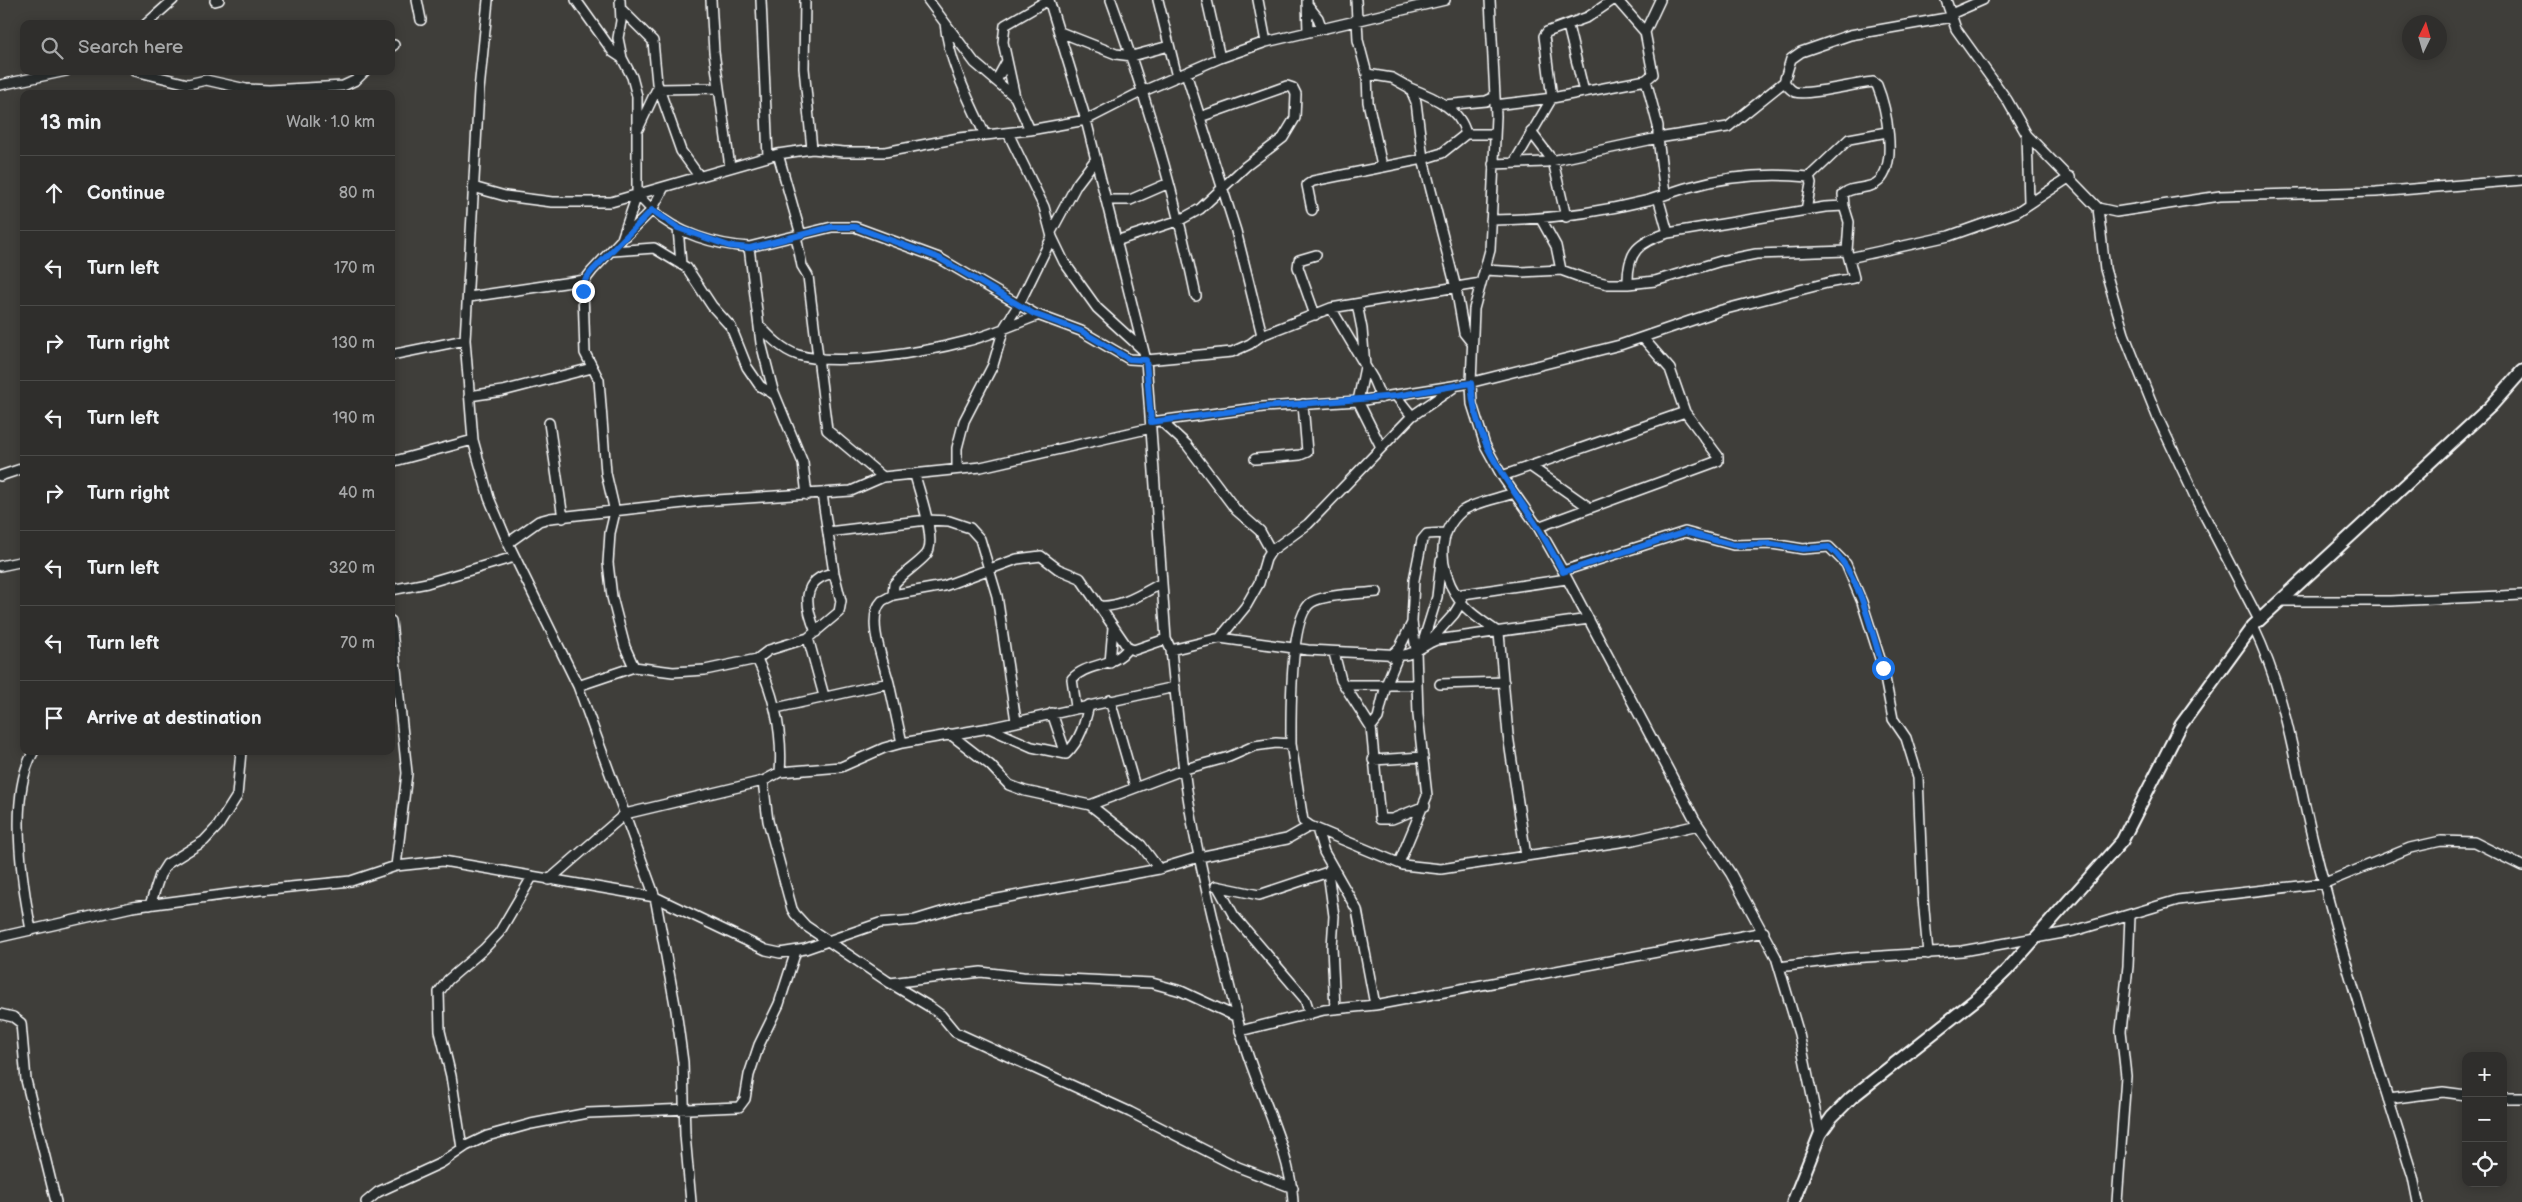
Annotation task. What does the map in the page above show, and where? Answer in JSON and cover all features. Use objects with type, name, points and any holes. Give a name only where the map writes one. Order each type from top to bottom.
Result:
[{"type":"street","points":[[150,20],[172,0]]},
{"type":"street","points":[[417,0],[420,20]]},
{"type":"street","points":[[488,0],[479,90],[469,297],[465,340],[473,440],[489,498],[514,557],[578,686],[655,897],[676,1010],[683,1062],[684,1108],[691,1202]]},
{"type":"street","points":[[576,0],[603,38],[622,58],[632,77],[637,96],[637,195],[622,240]]},
{"type":"street","points":[[711,0],[719,88],[730,167]]},
{"type":"street","points":[[761,0],[768,157]]},
{"type":"street","points":[[805,0],[804,68],[812,148]]},
{"type":"street","points":[[928,0],[975,63],[1015,97]]},
{"type":"street","points":[[1030,130],[1015,97],[1003,42],[1005,25],[1049,0],[1086,120],[1146,360],[1166,639],[1171,650],[1185,769],[1199,857],[1240,1031],[1294,1197]]},
{"type":"street","points":[[1111,0],[1132,56],[1180,220],[1196,296]]},
{"type":"street","points":[[1158,0],[1177,77]]},
{"type":"street","points":[[1207,0],[1220,58]]},
{"type":"street","points":[[1258,0],[1266,42]]},
{"type":"street","points":[[1356,0],[1358,40],[1367,74],[1368,102],[1382,166]]},
{"type":"street","points":[[473,188],[504,196],[552,202],[611,202],[778,154],[812,148],[844,152],[885,152],[985,135],[1045,129],[1086,120],[1141,92],[1220,58],[1266,42],[1445,0]]},
{"type":"street","points":[[1490,0],[1495,101],[1490,250],[1474,309],[1472,404],[1485,445],[1502,476],[1538,527],[1698,825],[1731,874],[1764,932],[1779,967],[1799,1034],[1820,1134]]},
{"type":"street","points":[[1514,163],[1552,98],[1544,36],[1547,32],[1568,26],[1588,17],[1612,0]]},
{"type":"street","points":[[1444,105],[1486,100],[1552,98],[1646,80],[1653,74],[1645,32],[1617,0]]},
{"type":"street","points":[[1645,32],[1660,0]]},
{"type":"street","points":[[1946,0],[1956,29],[2007,100],[2027,135],[2070,177],[2098,208],[2116,212],[2212,197],[2376,192],[2522,180]]},
{"type":"street","points":[[1493,164],[1553,161],[1658,138],[1728,127],[1784,82],[1791,60],[1801,52],[1834,39],[1951,16],[1983,0]]},
{"type":"street","points":[[1307,2],[1308,32]]},
{"type":"street","points":[[1307,2],[1318,18],[1322,29]]},
{"type":"street","points":[[620,4],[618,38],[622,58]]},
{"type":"street","points":[[620,4],[653,41],[659,89],[681,150],[699,176]]},
{"type":"street","points":[[945,23],[947,39],[961,81],[985,135]]},
{"type":"street","points":[[1568,26],[1584,92]]},
{"type":"street","points":[[1060,32],[1116,54],[1132,56],[1169,46]]},
{"type":"street","points":[[996,81],[1007,61]]},
{"type":"street","points":[[1186,73],[1236,231],[1262,335]]},
{"type":"street","points":[[1367,74],[1392,78],[1437,99],[1456,115],[1464,126],[1466,134]]},
{"type":"street","points":[[0,85],[47,75]]},
{"type":"street","points":[[151,75],[188,84],[206,80],[246,89],[269,90],[343,86],[356,80],[361,75]]},
{"type":"street","points":[[1646,80],[1658,126],[1662,196],[1668,233]]},
{"type":"street","points":[[508,543],[539,521],[550,518],[702,501],[851,491],[883,476],[915,475],[1008,462],[1162,421],[1303,404],[1358,401],[1471,383],[1643,338],[1722,310],[1827,283],[1854,278],[1848,255],[1848,222],[1843,194],[1850,188],[1867,187],[1878,182],[1886,170],[1890,158],[1880,91],[1873,82],[1800,93],[1790,89],[1784,82]]},
{"type":"street","points":[[1116,241],[1180,220],[1200,209],[1246,166],[1283,138],[1295,118],[1296,94],[1292,88],[1287,86],[1200,118]]},
{"type":"street","points":[[637,132],[656,91],[659,89],[719,88]]},
{"type":"street","points":[[1410,88],[1416,102],[1422,160],[1456,288],[1464,333],[1472,343]]},
{"type":"street","points":[[1531,132],[1553,161],[1566,217]]},
{"type":"street","points":[[1491,220],[1566,217],[1662,196],[1690,186],[1744,176],[1809,177],[1849,139],[1887,132]]},
{"type":"street","points":[[1008,133],[1044,207],[1051,235],[1064,262],[1097,308],[1143,350]]},
{"type":"street","points":[[1312,210],[1307,185],[1313,181],[1382,166],[1422,160],[1442,153],[1466,134],[1494,134]]},
{"type":"street","points":[[2027,135],[2029,202]]},
{"type":"street","points":[[778,154],[798,235],[802,266],[808,276],[827,430],[883,476]]},
{"type":"street","points":[[957,468],[957,448],[964,421],[993,365],[1004,328],[1019,304],[1077,184],[1096,159]]},
{"type":"street","points":[[1806,210],[1811,184],[1809,177]]},
{"type":"street","points":[[1484,270],[1520,272],[1542,269],[1561,270],[1608,284],[1628,284],[1655,281],[1721,261],[1756,254],[1848,255],[1949,236],[2017,212],[2029,202],[2070,177]]},
{"type":"street","points":[[1106,200],[1130,200],[1169,183]]},
{"type":"street","points":[[634,667],[625,647],[612,596],[608,563],[610,533],[615,512],[606,472],[599,380],[585,353],[583,291],[585,280],[652,210],[664,187]]},
{"type":"street","points":[[637,195],[652,210],[678,228],[729,246],[750,248],[832,227],[855,227],[939,258],[1039,315],[1081,331],[1129,359],[1146,360],[1232,352],[1250,344],[1262,335],[1331,308],[1481,283]]},
{"type":"street","points":[[1628,284],[1628,268],[1634,254],[1646,240],[1668,233],[1806,210],[1844,206]]},
{"type":"street","points":[[2098,208],[2104,269],[2124,334],[2157,416],[2256,623],[2284,706],[2311,832],[2352,986],[2413,1177],[2418,1202]]},
{"type":"street","points":[[1541,219],[1556,246],[1561,270]]},
{"type":"street","points":[[678,228],[681,264]]},
{"type":"street","points":[[613,251],[654,248],[687,268],[712,306],[731,327],[748,367],[760,386],[775,395]]},
{"type":"street","points":[[750,248],[761,343],[775,395],[803,463],[807,495]]},
{"type":"street","points":[[1315,315],[1298,267],[1299,260],[1316,255]]},
{"type":"street","points":[[469,297],[585,280]]},
{"type":"street","points":[[1357,304],[1362,329],[1365,367],[1358,401],[1382,447]]},
{"type":"street","points":[[1331,308],[1381,398]]},
{"type":"street","points":[[759,325],[772,339],[797,355],[859,358],[888,355],[968,341],[1039,315]]},
{"type":"street","points":[[1538,527],[1718,461],[1718,456],[1685,412],[1670,369],[1643,338]]},
{"type":"street","points":[[395,354],[465,340]]},
{"type":"street","points":[[469,396],[503,391],[592,368]]},
{"type":"street","points":[[1793,1202],[1820,1134],[1832,1117],[1851,1098],[1979,997],[2122,841],[2181,725],[2256,623],[2491,406],[2522,371]]},
{"type":"street","points":[[1220,638],[1246,606],[1260,583],[1266,559],[1272,551],[1308,524],[1412,416],[1455,386]]},
{"type":"street","points":[[1396,396],[1412,416]]},
{"type":"street","points":[[1255,459],[1300,455],[1307,452],[1303,404]]},
{"type":"street","points":[[1502,476],[1685,412]]},
{"type":"street","points":[[1162,421],[1187,445],[1236,510],[1260,531],[1272,551]]},
{"type":"street","points":[[549,423],[563,518]]},
{"type":"street","points":[[395,461],[473,440]]},
{"type":"street","points":[[1530,466],[1590,508]]},
{"type":"street","points":[[0,476],[20,469]]},
{"type":"street","points":[[893,595],[894,584],[899,578],[915,567],[928,553],[930,545],[927,520],[915,475]]},
{"type":"street","points":[[1399,863],[1428,796],[1417,685],[1422,646],[1437,597],[1444,533],[1463,510],[1514,493]]},
{"type":"street","points":[[578,686],[634,667],[673,672],[705,670],[757,659],[769,650],[808,638],[816,632],[839,612],[842,601],[834,573],[822,494]]},
{"type":"street","points":[[828,532],[927,520],[949,521],[970,528],[980,539],[1002,619],[1016,721]]},
{"type":"street","points":[[1459,598],[1565,575],[1685,532],[1733,545],[1772,544],[1803,549],[1829,547],[1846,564],[1862,602],[1883,668],[1893,719],[1906,738],[1918,777],[1923,898],[1928,954]]},
{"type":"street","points":[[1371,726],[1378,718],[1395,656],[1412,622],[1414,580],[1422,540],[1427,534],[1444,533]]},
{"type":"street","points":[[902,743],[875,631],[876,614],[882,601],[893,595],[944,586],[1017,559],[1041,556],[1058,569],[1080,578],[1128,648],[1134,650],[1166,639]]},
{"type":"street","points":[[395,589],[427,583],[514,557]]},
{"type":"street","points":[[1441,561],[1459,598],[1499,633],[1508,735],[1526,856]]},
{"type":"street","points":[[0,566],[20,562]]},
{"type":"street","points":[[816,632],[808,606],[811,584],[823,575],[834,573]]},
{"type":"street","points":[[1100,606],[1108,607],[1122,603],[1162,584]]},
{"type":"street","points":[[1376,592],[1319,599],[1311,602],[1307,607],[1293,648],[1291,744],[1303,821],[1313,828],[1399,863],[1441,869],[1633,840],[1698,825]]},
{"type":"street","points":[[2279,601],[2390,601],[2522,594]]},
{"type":"street","points":[[1171,650],[1220,638],[1334,652],[1395,656],[1410,654],[1422,646],[1454,614],[1459,598]]},
{"type":"street","points":[[1422,646],[1589,619]]},
{"type":"street","points":[[1412,622],[1422,646]]},
{"type":"street","points":[[1110,662],[1113,627]]},
{"type":"street","points":[[808,638],[824,696]]},
{"type":"street","points":[[1076,707],[1072,678],[1078,673],[1110,662],[1128,648]]},
{"type":"street","points":[[1334,652],[1345,686],[1371,726],[1380,819],[1392,819],[1425,806]]},
{"type":"street","points":[[757,659],[776,708],[781,757],[780,772]]},
{"type":"street","points":[[1440,684],[1504,682]]},
{"type":"street","points":[[776,708],[889,683]]},
{"type":"street","points":[[395,685],[407,773],[396,866]]},
{"type":"street","points":[[1345,686],[1417,685]]},
{"type":"street","points":[[549,880],[625,814],[762,781],[780,772],[841,767],[884,748],[902,743],[989,728],[1076,707],[1175,687]]},
{"type":"street","points":[[1110,700],[1134,787]]},
{"type":"street","points":[[1066,754],[1073,748],[1081,732],[1089,705]]},
{"type":"street","points":[[1052,713],[1066,754]]},
{"type":"street","points":[[989,728],[1032,747],[1066,754]]},
{"type":"street","points":[[950,734],[990,765],[1009,785],[1025,791],[1090,805],[1141,845],[1159,869]]},
{"type":"street","points":[[1090,805],[1185,769],[1230,757],[1254,746],[1276,743],[1291,744]]},
{"type":"street","points":[[30,930],[18,841],[23,782],[28,760],[31,755]]},
{"type":"street","points":[[150,904],[160,875],[167,864],[204,841],[218,826],[237,796],[241,755]]},
{"type":"street","points":[[1373,760],[1423,757]]},
{"type":"street","points":[[762,781],[768,821],[792,909],[806,926],[890,983],[930,1007],[942,1016],[955,1032],[1121,1108],[1294,1197]]},
{"type":"street","points":[[0,937],[150,904],[351,881],[396,866],[442,861],[655,897],[766,950],[780,953],[796,951],[880,923],[915,920],[965,905],[1159,869],[1199,857],[1287,839],[1313,828]]},
{"type":"street","points":[[1313,828],[1330,869],[1359,918],[1375,1005]]},
{"type":"street","points":[[1779,967],[1850,958],[1962,951],[2035,938],[2130,916],[2178,900],[2325,883],[2410,848],[2441,841],[2474,842],[2522,866]]},
{"type":"street","points":[[1206,883],[1259,895],[1330,869]]},
{"type":"street","points":[[1330,869],[1334,916],[1332,948],[1335,1009]]},
{"type":"street","points":[[462,1148],[451,1076],[440,1031],[439,992],[448,980],[484,949],[499,933],[532,877]]},
{"type":"street","points":[[1218,887],[1234,916],[1305,1000],[1310,1014]]},
{"type":"street","points":[[2117,1202],[2126,1083],[2121,1031],[2128,966],[2130,916]]},
{"type":"street","points":[[1240,1031],[1335,1009],[1375,1005],[1764,932]]},
{"type":"street","points":[[366,1202],[378,1192],[441,1163],[462,1148],[487,1136],[531,1124],[588,1113],[739,1107],[745,1100],[749,1074],[759,1045],[779,1004],[796,951]]},
{"type":"street","points":[[890,983],[981,972],[1023,977],[1152,983],[1181,991],[1238,1017]]},
{"type":"street","points":[[0,1014],[13,1017],[21,1023],[26,1080],[56,1202]]},
{"type":"street","points":[[2388,1099],[2443,1092],[2462,1094]]},
{"type":"street","points":[[2507,1098],[2522,1098]]},
{"type":"route","points":[[583,291],[585,280],[592,271],[652,210],[678,228],[729,246],[750,248],[832,227],[848,226],[939,258],[1034,314],[1081,331],[1129,359],[1146,360],[1151,422],[1264,407],[1358,401],[1471,383],[1472,404],[1485,445],[1502,476],[1538,527],[1563,572],[1685,532],[1696,537],[1722,541],[1733,545],[1772,544],[1798,549],[1829,547],[1846,564],[1862,602],[1883,668]]}]
